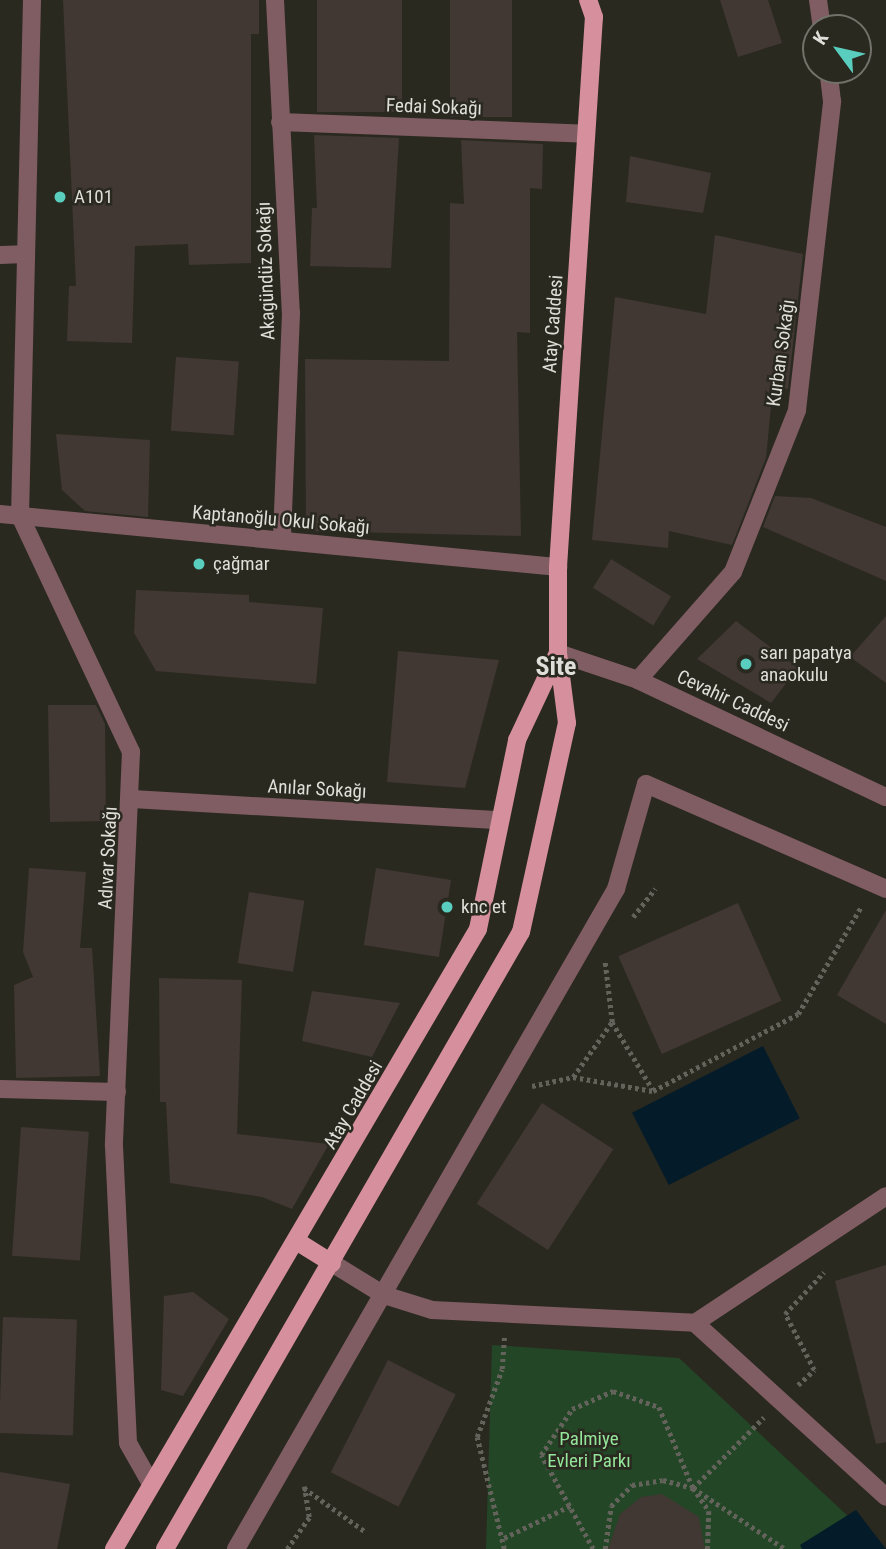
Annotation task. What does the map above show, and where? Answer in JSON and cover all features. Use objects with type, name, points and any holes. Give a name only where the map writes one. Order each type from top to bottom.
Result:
[{"type":"main road","name":"Atay Caddesi","points":[[165,1549],[521,932],[567,723],[558,653],[558,567],[594,17],[588,0]]},
{"type":"main road","name":"Atay Caddesi","points":[[114,1549],[150,1482],[298,1242],[478,929],[517,740],[558,653]]},
{"type":"main road","points":[[298,1242],[332,1263]]},
{"type":"street","name":"Adıvar Sokağı","points":[[32,0],[20,516],[131,752],[132,799],[114,1146],[128,1443],[150,1482]]},
{"type":"street","name":"Akagündüz Sokağı","points":[[275,0],[291,313],[282,541]]},
{"type":"street","name":"Kurban Sokağı","points":[[638,680],[733,572],[797,410],[832,101],[830,84]]},
{"type":"street","name":"Fedai Sokağı","points":[[281,122],[586,134]]},
{"type":"street","points":[[0,255],[25,254]]},
{"type":"street","name":"Kaptanoğlu Okul Sokağı","points":[[0,514],[558,567]]},
{"type":"street","name":"Cevahir Caddesi","points":[[558,653],[638,680],[886,797]]},
{"type":"street","points":[[236,1549],[617,888],[646,784],[886,889]]},
{"type":"street","name":"Anılar Sokağı","points":[[132,799],[499,820]]},
{"type":"street","points":[[0,1089],[117,1092]]},
{"type":"street","points":[[332,1263],[384,1295],[432,1310],[695,1323],[886,1196]]},
{"type":"street","points":[[695,1323],[886,1497]]},
{"type":"path","points":[[630,922],[655,888]]},
{"type":"path","points":[[524,1097],[531,1086],[573,1077],[653,1091],[798,1014],[864,903]]},
{"type":"path","points":[[605,955],[612,1022],[653,1091]]},
{"type":"path","points":[[573,1077],[612,1022]]},
{"type":"path","points":[[693,1488],[814,1370],[785,1314],[832,1266]]},
{"type":"path","points":[[502,1369],[477,1437],[504,1538],[504,1549]]},
{"type":"path","points":[[604,1536],[593,1546],[572,1505],[541,1455],[572,1409],[612,1391],[659,1407],[693,1488],[709,1511],[708,1549]]},
{"type":"path","points":[[605,1549],[604,1536],[611,1506],[632,1485],[663,1480],[693,1488],[785,1549]]},
{"type":"path","points":[[303,1487],[366,1532]]},
{"type":"path","points":[[504,1538],[572,1505]]},
{"type":"green space","name":"Palmiye Evleri Parkı","points":[[492,1345],[679,1358],[883,1549],[486,1549]]},
{"type":"water","points":[[763,1046],[800,1118],[669,1185],[632,1113]]},
{"type":"water","points":[[856,1510],[886,1549],[802,1549],[800,1545]]},
{"type":"building","points":[[63,0],[259,0],[259,34],[251,34],[251,263],[189,265],[188,244],[135,246],[132,343],[67,341],[69,286],[76,286]]},
{"type":"building","points":[[317,0],[402,0],[402,112],[317,112]]},
{"type":"building","points":[[450,0],[512,0],[512,117],[450,117]]},
{"type":"building","points":[[720,0],[768,0],[782,43],[738,57]]},
{"type":"building","points":[[314,135],[399,138],[391,268],[310,266],[312,208],[317,208]]},
{"type":"building","points":[[461,140],[543,144],[542,189],[530,188],[530,333],[517,332],[521,536],[306,531],[305,359],[449,361],[450,203],[464,204]]},
{"type":"building","points":[[630,156],[711,173],[703,213],[626,202]]},
{"type":"building","points":[[715,235],[803,254],[788,389],[773,386],[766,458],[732,545],[669,531],[668,548],[592,540],[615,297],[706,314]]},
{"type":"building","points":[[176,357],[239,361],[234,435],[171,431]]},
{"type":"building","points":[[56,434],[150,440],[148,517],[85,511],[62,490]]},
{"type":"building","points":[[775,496],[811,498],[886,527],[886,581],[763,527]]},
{"type":"building","points":[[611,559],[671,597],[653,625],[593,588]]},
{"type":"building","points":[[136,590],[249,595],[249,602],[323,608],[316,684],[156,671],[134,633]]},
{"type":"building","points":[[886,616],[886,683],[850,657]]},
{"type":"building","points":[[736,621],[798,668],[771,703],[697,659]]},
{"type":"building","points":[[398,651],[499,660],[465,788],[387,782]]},
{"type":"building","points":[[48,705],[96,705],[105,724],[106,821],[50,822]]},
{"type":"building","points":[[29,868],[86,872],[80,948],[92,948],[100,1076],[16,1078],[14,985],[33,977],[23,952]]},
{"type":"building","points":[[376,868],[451,880],[439,957],[364,945]]},
{"type":"building","points":[[249,892],[304,901],[293,972],[238,963]]},
{"type":"building","points":[[738,903],[782,1001],[662,1054],[618,956]]},
{"type":"building","points":[[886,910],[886,1024],[837,995]]},
{"type":"building","points":[[159,978],[242,980],[237,1134],[329,1144],[292,1209],[262,1197],[170,1183],[166,1102],[160,1102]]},
{"type":"building","points":[[312,991],[400,1003],[372,1057],[302,1041]]},
{"type":"building","points":[[542,1103],[613,1149],[548,1250],[477,1204]]},
{"type":"building","points":[[21,1127],[89,1132],[80,1260],[12,1256]]},
{"type":"building","points":[[886,1265],[886,1442],[876,1444],[835,1281]]},
{"type":"building","points":[[193,1292],[229,1319],[183,1396],[161,1390],[164,1296]]},
{"type":"building","points":[[3,1317],[77,1320],[73,1436],[0,1433]]},
{"type":"building","points":[[388,1360],[456,1395],[399,1507],[331,1472]]},
{"type":"building","points":[[0,1472],[70,1484],[57,1549],[0,1549]]},
{"type":"building","points":[[662,1494],[699,1517],[705,1549],[608,1549],[620,1514],[641,1497]]},
{"type":"place","name":"A101","points":[[60,197]]},
{"type":"place","name":"çağmar","points":[[199,564]]},
{"type":"place","name":"sarı papatya anaokulu","points":[[746,664]]},
{"type":"place","name":"knc et","points":[[447,907]]},
{"type":"district","name":"Site","points":[[556,667]]}]
